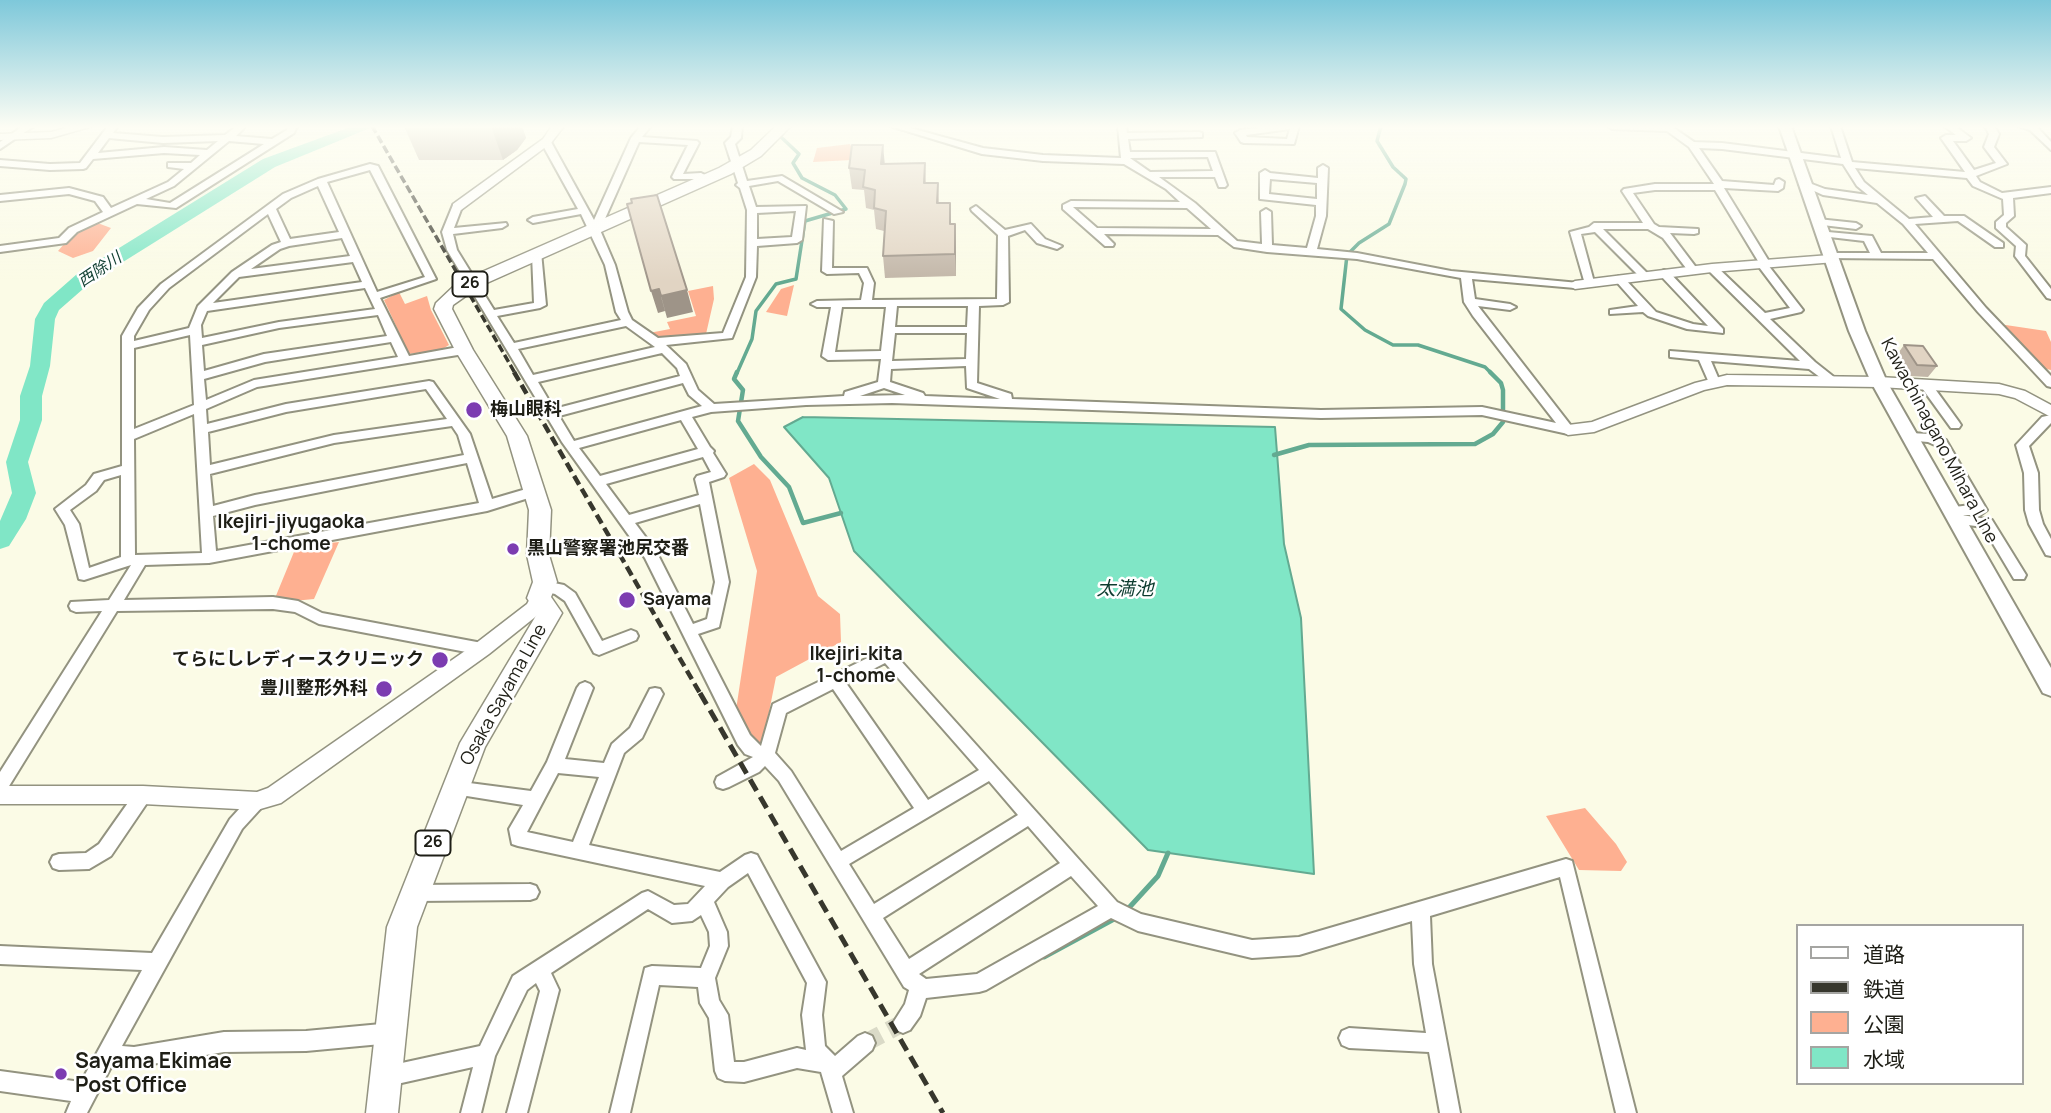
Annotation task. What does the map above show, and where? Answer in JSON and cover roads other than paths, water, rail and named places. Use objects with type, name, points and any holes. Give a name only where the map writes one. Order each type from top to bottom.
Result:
[{"type":"main road","name":"Kawachinagano Mihara Line","points":[[1802,178],[1879,382],[2051,687]]},
{"type":"main road","name":"Osaka Sayama Line","points":[[382,1113],[402,927],[473,743],[550,613],[541,592],[538,555],[540,510],[517,436],[464,350],[443,309],[461,289],[474,282],[708,179]]},
{"type":"street","points":[[1,250],[62,241],[73,230],[171,184],[178,178]]},
{"type":"street","points":[[135,201],[172,206],[216,178]]},
{"type":"street","points":[[0,786],[114,606],[134,561],[128,469],[128,336],[144,308],[164,286],[271,208],[332,178]]},
{"type":"street","points":[[374,296],[432,279],[379,178]]},
{"type":"street","points":[[497,178],[457,207],[447,232],[452,250],[474,282],[510,347],[533,379],[571,446],[628,520],[670,589],[744,740],[751,749],[766,755],[785,776],[906,972],[920,987],[961,987],[978,983],[1111,908]]},
{"type":"street","points":[[565,178],[595,230],[600,247],[610,265],[622,312],[628,322],[660,345],[681,367],[701,402],[711,408]]},
{"type":"street","points":[[595,230],[620,178]]},
{"type":"street","points":[[533,379],[660,345],[728,336],[751,277],[752,210],[740,178]]},
{"type":"street","points":[[741,185],[779,178],[838,212]]},
{"type":"street","points":[[1157,178],[1234,244],[1357,256],[1466,275],[1574,285],[1763,263],[1876,254],[1937,256]]},
{"type":"street","points":[[1219,178],[1222,185]]},
{"type":"street","points":[[1265,178],[1264,197],[1322,202]]},
{"type":"street","points":[[1293,178],[1323,181]]},
{"type":"street","points":[[1311,252],[1321,216],[1323,178]]},
{"type":"street","points":[[1714,178],[1763,263],[1797,310],[1763,317]]},
{"type":"street","points":[[1857,178],[1878,200],[1907,222],[1982,310],[2051,383]]},
{"type":"street","points":[[1974,178],[1985,190],[2001,196],[2051,190]]},
{"type":"street","points":[[321,181],[405,360]]},
{"type":"street","points":[[1693,270],[1667,236],[1653,228],[1627,191],[1655,187],[1719,185],[1778,188],[1780,182]]},
{"type":"street","points":[[1804,184],[1823,192],[1878,200]]},
{"type":"street","points":[[0,198],[69,191],[99,199],[108,213]]},
{"type":"street","points":[[2008,195],[2009,216],[2001,222],[2001,228],[2021,245],[2020,256],[2051,296]]},
{"type":"street","points":[[1921,198],[1940,218]]},
{"type":"street","points":[[1110,244],[1067,207],[1071,204],[1191,205]]},
{"type":"street","points":[[271,208],[287,243]]},
{"type":"street","points":[[750,243],[797,240],[802,208],[752,210]]},
{"type":"street","points":[[817,304],[1003,302],[1003,234],[976,209]]},
{"type":"street","points":[[533,220],[583,211]]},
{"type":"street","points":[[1265,212],[1266,249]]},
{"type":"street","points":[[1907,222],[1960,218],[1998,245]]},
{"type":"street","points":[[828,221],[827,271],[863,270],[869,283],[866,303]]},
{"type":"street","points":[[447,232],[502,225]]},
{"type":"street","points":[[1003,234],[1027,226],[1041,241],[1058,246]]},
{"type":"street","points":[[1594,226],[1694,231]]},
{"type":"street","points":[[1819,228],[1856,226]]},
{"type":"street","points":[[1819,228],[1868,238],[1876,254]]},
{"type":"street","points":[[1589,282],[1574,232],[1597,229],[1644,275]]},
{"type":"street","points":[[1093,231],[1221,232]]},
{"type":"street","points":[[209,558],[195,336],[202,308],[236,274],[261,256],[287,243],[346,234]]},
{"type":"street","points":[[491,314],[540,305],[537,254]]},
{"type":"street","points":[[236,274],[357,258]]},
{"type":"street","points":[[1712,268],[1813,366],[1833,381]]},
{"type":"street","points":[[1619,279],[1651,314],[1691,327],[1718,331],[1664,273]]},
{"type":"street","points":[[1466,275],[1470,302],[1568,430]]},
{"type":"street","points":[[202,308],[369,284]]},
{"type":"street","points":[[974,302],[971,385],[1022,403]]},
{"type":"street","points":[[1470,302],[1510,307]]},
{"type":"street","points":[[884,384],[892,303]]},
{"type":"street","points":[[836,304],[828,356],[972,362]]},
{"type":"street","points":[[1614,312],[1646,308]]},
{"type":"street","points":[[128,346],[382,311]]},
{"type":"street","points":[[510,347],[628,322]]},
{"type":"street","points":[[889,330],[973,330]]},
{"type":"street","points":[[197,377],[264,358],[395,338]]},
{"type":"street","points":[[128,437],[254,384],[464,350]]},
{"type":"street","points":[[1675,354],[1813,366]]},
{"type":"street","points":[[1704,357],[1714,382]]},
{"type":"street","points":[[552,414],[686,378]]},
{"type":"street","points":[[571,446],[711,408],[835,400],[931,400],[1321,414],[1482,411],[1568,430],[1594,427],[1714,382],[1833,381],[1926,385],[2010,391],[2050,412],[2022,445],[2031,473],[2034,517],[2051,551]]},
{"type":"street","points":[[835,400],[884,384],[931,400]]},
{"type":"street","points":[[200,430],[286,408],[429,385],[464,434],[487,506]]},
{"type":"street","points":[[1926,385],[1955,425]]},
{"type":"street","points":[[685,416],[708,451],[719,474],[702,479],[720,563],[720,593],[715,623],[689,631]]},
{"type":"street","points":[[203,471],[334,439],[454,422]]},
{"type":"street","points":[[1909,436],[1930,438],[1942,443],[1980,510],[1954,515]]},
{"type":"street","points":[[600,481],[708,451]]},
{"type":"street","points":[[205,513],[255,500],[471,458]]},
{"type":"street","points":[[128,469],[99,477],[90,488],[62,509],[72,524],[84,575],[134,561],[209,558],[487,506],[533,492]]},
{"type":"street","points":[[628,520],[706,498]]},
{"type":"street","points":[[1954,515],[1987,523],[2020,575]]},
{"type":"street","points":[[0,795],[143,795],[257,801],[274,796],[295,782],[482,649],[534,609],[541,592],[559,589],[570,597],[599,649],[631,636]]},
{"type":"street","points":[[76,606],[273,603],[298,607],[319,618],[482,649]]},
{"type":"street","points":[[723,782],[753,767],[766,755],[779,709],[887,655],[1111,908],[1138,922],[1252,949],[1299,946],[1566,867],[1626,1113]]},
{"type":"street","points":[[836,681],[925,810]]},
{"type":"street","points":[[585,688],[554,765],[518,829],[518,838],[722,881]]},
{"type":"street","points":[[578,850],[618,749],[636,733],[655,694]]},
{"type":"street","points":[[554,765],[609,771]]},
{"type":"street","points":[[839,861],[990,772]]},
{"type":"street","points":[[454,788],[535,799]]},
{"type":"street","points":[[60,862],[89,861],[105,850],[143,795]]},
{"type":"street","points":[[76,1113],[157,962],[236,824],[257,801]]},
{"type":"street","points":[[872,915],[1030,816]]},
{"type":"street","points":[[471,1113],[486,1054],[520,983],[648,900],[672,914],[692,912],[722,881],[751,861],[817,982],[812,1014],[814,1040],[816,1050],[830,1068],[843,1113]]},
{"type":"street","points":[[906,972],[1073,866]]},
{"type":"street","points":[[415,893],[530,891]]},
{"type":"street","points":[[704,901],[718,932],[719,946],[706,978],[710,1003],[718,1016],[725,1071],[744,1072],[797,1058],[830,1068]]},
{"type":"street","points":[[1421,910],[1423,964],[1450,1113]]},
{"type":"street","points":[[0,955],[157,962]]},
{"type":"street","points":[[517,1113],[550,990],[539,970]]},
{"type":"street","points":[[620,1113],[652,975],[706,978]]},
{"type":"street","points":[[903,1023],[913,1009],[920,987]]},
{"type":"street","points":[[107,1055],[134,1057],[224,1042],[306,1041],[392,1033]]},
{"type":"street","points":[[1349,1038],[1437,1043]]},
{"type":"street","points":[[830,1068],[865,1044]]},
{"type":"street","points":[[388,1076],[486,1054]]},
{"type":"street","points":[[0,1081],[86,1093]]},
{"type":"water","name":"太満池","points":[[803,417],[1275,427],[1284,544],[1301,618],[1314,874],[1148,850],[854,551],[829,478],[784,427]]},
{"type":"waterway","name":"西除川","points":[[0,540],[18,513],[24,493],[17,462],[31,420],[31,396],[40,366],[45,319],[51,307],[84,278],[245,178]]},
{"type":"waterway","points":[[737,373],[752,339],[756,311],[776,284],[796,279],[805,221],[846,209],[835,195],[802,178]]},
{"type":"waterway","points":[[1274,455],[1309,445],[1475,444],[1493,434],[1503,422],[1501,383],[1485,367],[1418,345],[1393,345],[1365,330],[1341,309],[1347,255],[1359,243],[1389,224],[1405,184],[1405,178]]},
{"type":"waterway","points":[[737,372],[734,379],[743,390],[738,421],[761,457],[789,487],[803,523],[841,513]]},
{"type":"waterway","points":[[1126,911],[1158,876],[1168,853]]},
{"type":"waterway","points":[[1044,957],[1116,918]]},
{"type":"tunnel","points":[[865,1043],[903,1023]]},
{"type":"railway","points":[[402,178],[515,373]]},
{"type":"railway","points":[[514,372],[701,695]]},
{"type":"railway","points":[[700,693],[943,1113]]},
{"type":"place","name":"梅山眼科","points":[[474,410]]},
{"type":"place","name":"黒山警察署池尻交番","points":[[513,549]]},
{"type":"place","name":"Sayama","points":[[627,600]]},
{"type":"place","name":"てらにしレディースクリニック","points":[[440,660]]},
{"type":"place","name":"豊川整形外科","points":[[384,689]]},
{"type":"place","name":"Sayama Ekimae Post Office","points":[[61,1074]]},
{"type":"district","name":"Ikejiri-jiyugaoka 1-chome","points":[[291,534]]},
{"type":"district","name":"Ikejiri-kita 1-chome","points":[[856,666]]}]
